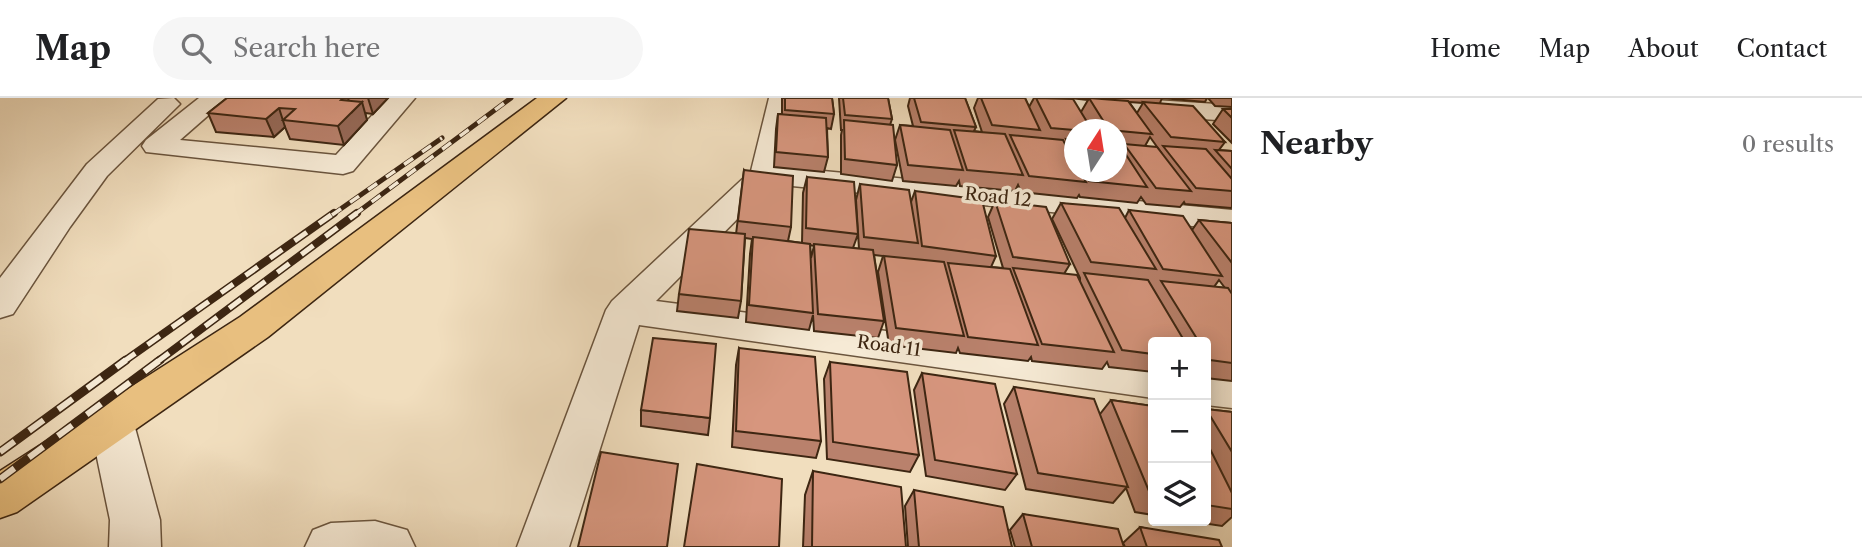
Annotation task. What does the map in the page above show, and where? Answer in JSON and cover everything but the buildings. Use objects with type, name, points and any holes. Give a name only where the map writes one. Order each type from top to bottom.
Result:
[{"type":"main road","points":[[2,497],[254,327],[553,98]]},
{"type":"street","points":[[189,103],[156,146],[343,165],[402,98]]},
{"type":"street","points":[[543,547],[625,310],[765,174],[782,98]]},
{"type":"street","points":[[1006,98],[1232,113]]},
{"type":"street","points":[[0,305],[56,223],[97,170],[189,103]]},
{"type":"street","name":"Road 12","points":[[765,174],[1232,220]]},
{"type":"street","name":"Road 11","points":[[625,310],[1148,381]]},
{"type":"street","points":[[1211,390],[1232,392]]},
{"type":"street","points":[[112,424],[135,520],[135,547]]},
{"type":"street","points":[[331,547],[389,547]]},
{"type":"railway","points":[[354,215],[511,98]]},
{"type":"railway","points":[[332,215],[442,138]]},
{"type":"railway","points":[[123,362],[334,213]]},
{"type":"railway","points":[[157,362],[357,213]]},
{"type":"railway","points":[[0,452],[126,360]]},
{"type":"railway","points":[[0,479],[160,360]]}]
